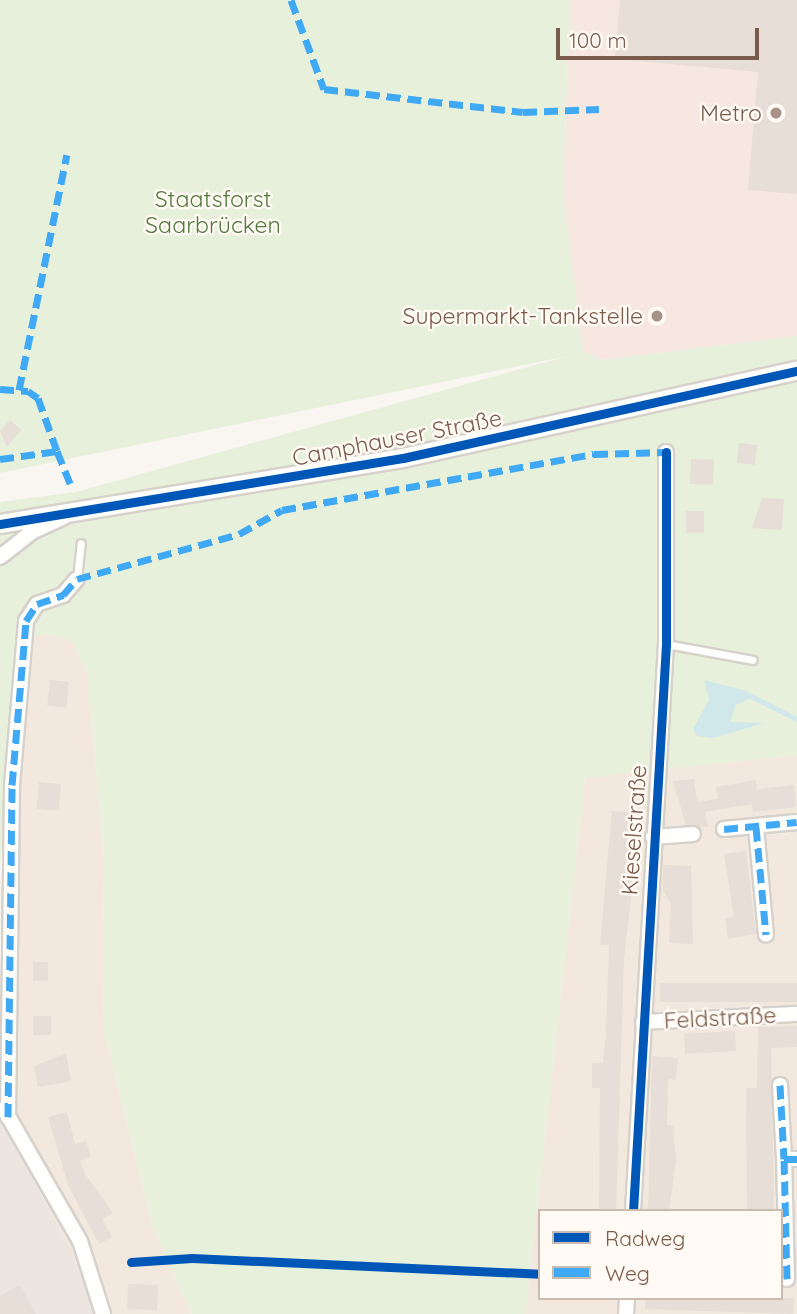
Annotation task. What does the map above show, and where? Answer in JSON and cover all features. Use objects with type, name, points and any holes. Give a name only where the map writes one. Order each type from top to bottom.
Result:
[{"type":"street","name":"Camphauser Straße","points":[[0,524],[324,473],[557,426],[797,371]]},
{"type":"street","name":"Kieselstraße","points":[[633,1209],[666,644],[666,452]]},
{"type":"street","points":[[0,557],[32,532],[75,512]]},
{"type":"street","points":[[8,1117],[12,785],[26,621],[37,604],[63,595],[78,579]]},
{"type":"street","points":[[724,829],[797,822]]},
{"type":"street","points":[[756,827],[766,935]]},
{"type":"street","points":[[653,837],[693,834]]},
{"type":"street","name":"Feldstraße","points":[[643,1022],[797,1014]]},
{"type":"street","points":[[780,1085],[790,1159],[788,1279]]},
{"type":"street","points":[[0,1102],[80,1241],[103,1314]]},
{"type":"lane","points":[[78,579],[82,543]]},
{"type":"lane","points":[[666,644],[753,660]]},
{"type":"shaded area","points":[[570,0],[797,0],[797,336],[602,360],[583,352],[563,193]]},
{"type":"shaded area","points":[[45,634],[71,640],[88,675],[104,858],[103,1025],[152,1223],[191,1314],[95,1314],[72,1251],[0,1118],[6,735],[15,639]]},
{"type":"shaded area","points":[[797,755],[797,1314],[525,1314],[585,777]]},
{"type":"shaded area","points":[[0,1118],[72,1251],[95,1314],[0,1314]]},
{"type":"green space","name":"Staatsforst Saarbrücken","points":[[0,0],[570,0],[563,193],[583,352],[602,360],[797,336],[797,755],[585,778],[525,1314],[191,1314],[152,1223],[103,1025],[104,858],[88,675],[71,640],[45,634],[15,640],[0,870],[0,502],[76,492],[568,356],[0,473]]},
{"type":"water","points":[[704,680],[747,691],[750,698],[736,705],[730,722],[764,723],[713,738],[697,736],[693,729],[709,700]]},
{"type":"building","name":"Metro","points":[[620,0],[797,0],[797,194],[748,190],[758,72],[615,59]]},
{"type":"building","points":[[10,420],[21,430],[7,447],[0,431]]},
{"type":"building","points":[[739,443],[757,445],[755,465],[737,463]]},
{"type":"building","points":[[691,459],[714,460],[713,485],[690,484]]},
{"type":"building","points":[[762,498],[784,499],[782,530],[752,528]]},
{"type":"building","points":[[686,511],[704,511],[704,533],[686,533]]},
{"type":"building","points":[[50,680],[69,682],[66,708],[47,706]]},
{"type":"building","points":[[694,779],[697,802],[718,799],[716,787],[756,780],[757,789],[794,785],[796,807],[753,812],[752,804],[705,812],[708,827],[686,825],[673,781]]},
{"type":"building","points":[[39,782],[61,784],[59,811],[37,809]]},
{"type":"building","points":[[612,811],[633,813],[632,890],[624,959],[616,1209],[599,1209],[600,1088],[592,1088],[592,1063],[603,1063],[609,945],[600,945]]},
{"type":"building","points":[[746,851],[756,934],[728,939],[725,919],[734,917],[724,854]]},
{"type":"building","points":[[663,865],[691,866],[693,944],[669,943],[671,904],[663,890]]},
{"type":"building","points":[[33,962],[48,962],[48,981],[33,981]]},
{"type":"building","points":[[660,983],[797,983],[797,1002],[660,1002]]},
{"type":"building","points":[[33,1016],[51,1016],[51,1035],[33,1035]]},
{"type":"building","points":[[797,1026],[797,1047],[771,1048],[774,1209],[747,1209],[746,1088],[757,1088],[758,1027]]},
{"type":"building","points":[[735,1031],[736,1051],[685,1054],[684,1034]]},
{"type":"building","points":[[66,1054],[71,1081],[38,1087],[34,1066]]},
{"type":"building","points":[[652,1056],[678,1058],[676,1080],[668,1079],[667,1125],[673,1126],[676,1161],[669,1209],[648,1209]]},
{"type":"building","points":[[67,1112],[75,1144],[86,1141],[91,1157],[80,1161],[85,1174],[113,1213],[102,1219],[112,1237],[99,1244],[68,1185],[48,1117]]},
{"type":"building","points":[[128,1284],[158,1285],[157,1310],[127,1309]]},
{"type":"building","points":[[20,1285],[36,1314],[0,1314],[0,1296]]},
{"type":"building","points":[[794,1298],[793,1314],[645,1309],[645,1300]]},
{"type":"waterway","points":[[749,695],[797,719]]},
{"type":"marked path","points":[[291,0],[324,89],[523,112],[599,109]]},
{"type":"marked path","points":[[19,390],[67,155]]},
{"type":"marked path","points":[[0,389],[28,391],[38,398],[57,451]]},
{"type":"marked path","points":[[0,459],[57,451],[71,486]]},
{"type":"marked path","points":[[8,1117],[12,785],[26,621],[37,604],[63,595],[77,579],[239,534],[282,510],[594,454],[666,452]]},
{"type":"marked path","points":[[724,829],[797,822]]},
{"type":"marked path","points":[[756,827],[766,935]]},
{"type":"marked path","points":[[780,1085],[784,1159]]},
{"type":"marked path","points":[[787,1279],[784,1159],[797,1159]]},
{"type":"cycle path","points":[[0,524],[403,458],[797,371]]},
{"type":"cycle path","points":[[633,1209],[666,644],[666,452]]},
{"type":"cycle path","points":[[131,1262],[192,1258],[538,1274]]},
{"type":"place","name":"Metro","points":[[776,113]]},
{"type":"place","name":"Supermarkt-Tankstelle","points":[[657,316]]}]
